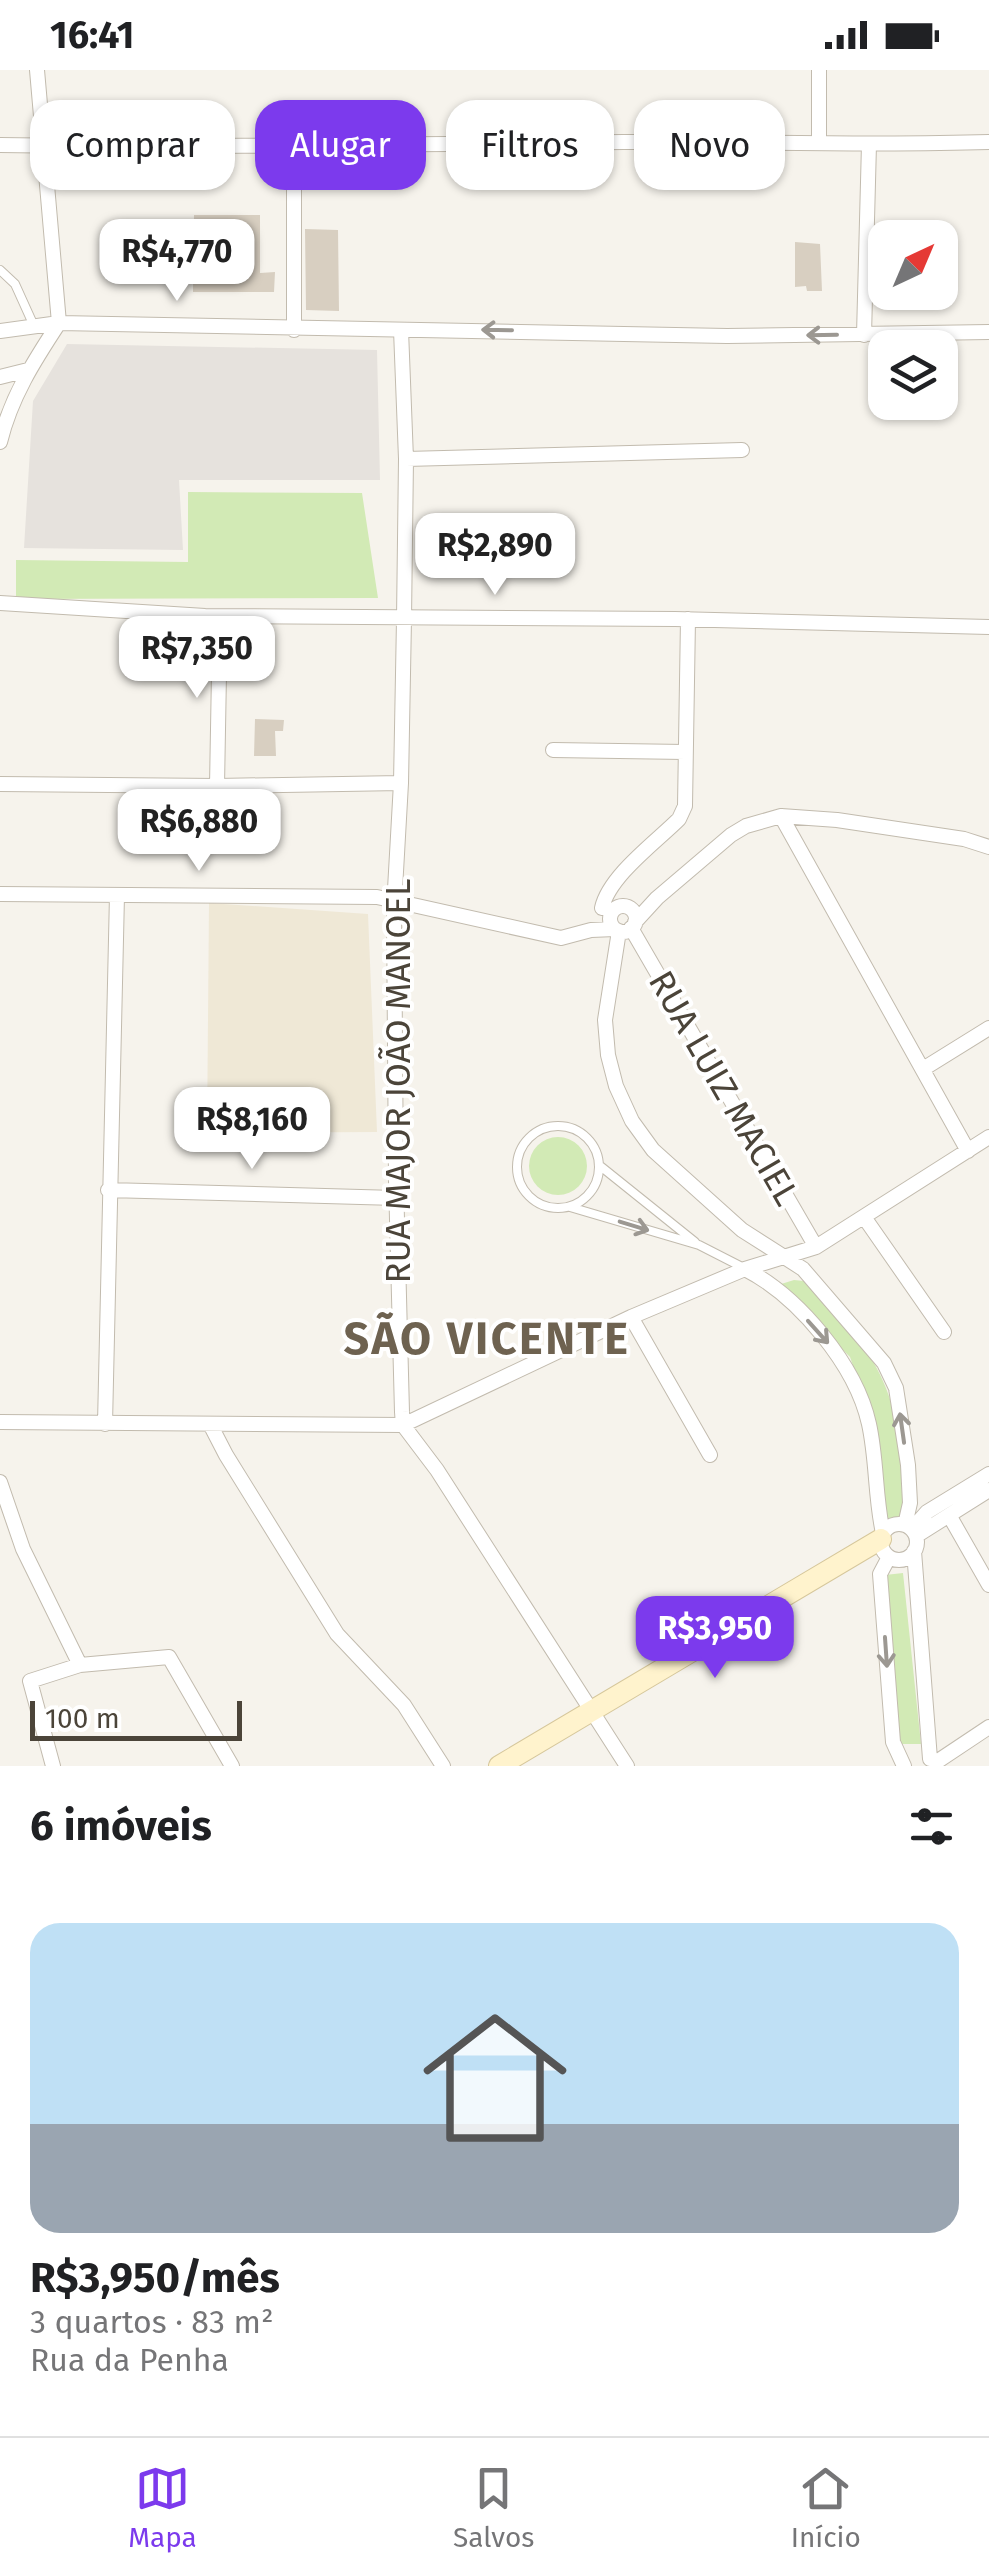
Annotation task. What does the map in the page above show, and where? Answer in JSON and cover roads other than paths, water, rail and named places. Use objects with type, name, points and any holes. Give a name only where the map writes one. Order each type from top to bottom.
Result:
[{"type":"street","points":[[37,70],[39,100]]},
{"type":"street","points":[[819,142],[820,70]]},
{"type":"street","points":[[426,146],[989,142]]},
{"type":"street","points":[[864,335],[869,144]]},
{"type":"street","points":[[0,146],[30,146]]},
{"type":"street","points":[[1,430],[28,370],[59,322],[47,190]]},
{"type":"street","points":[[294,190],[294,330]]},
{"type":"street","points":[[0,331],[59,322],[294,330],[726,336],[989,332]]},
{"type":"street","name":"RUA MAJOR JOÃO MANOEL","points":[[402,330],[406,458],[404,618],[394,900],[396,1198],[403,1425]]},
{"type":"street","points":[[0,377],[28,370]]},
{"type":"street","points":[[406,458],[742,450]]},
{"type":"street","points":[[0,603],[220,617],[688,619],[989,627]]},
{"type":"street","points":[[218,786],[220,617]]},
{"type":"street","points":[[625,928],[610,918],[617,907],[617,879],[679,819],[685,806],[688,619]]},
{"type":"street","points":[[553,750],[684,752]]},
{"type":"street","points":[[0,784],[401,783]]},
{"type":"street","points":[[782,816],[968,1150]]},
{"type":"street","points":[[934,1763],[908,1465],[896,1388],[884,1363],[803,1270],[742,1230],[652,1150],[632,1122],[616,1086],[605,1020],[625,928],[746,826],[782,816],[928,834],[989,847]]},
{"type":"street","points":[[0,894],[394,900],[562,938],[590,930],[625,928]]},
{"type":"street","points":[[105,1424],[117,895]]},
{"type":"street","points":[[590,930],[617,907],[657,898]]},
{"type":"street","name":"RUA LUIZ MACIEL","points":[[617,907],[632,910],[625,928],[816,1247]]},
{"type":"street","points":[[923,1069],[989,1028]]},
{"type":"street","points":[[0,1422],[403,1425],[631,1317],[745,1269],[816,1247],[989,1137]]},
{"type":"street","points":[[108,1190],[396,1198]]},
{"type":"street","points":[[864,1217],[944,1332]]},
{"type":"street","points":[[745,1269],[764,1278],[811,1323],[833,1348],[850,1378],[869,1424],[884,1545],[903,1559],[912,1535],[928,1512],[989,1474]]},
{"type":"street","points":[[631,1317],[710,1455]]},
{"type":"street","points":[[403,1425],[437,1470],[627,1766]]},
{"type":"street","points":[[211,1426],[337,1634],[404,1705],[443,1766]]},
{"type":"street","points":[[0,1482],[24,1549],[80,1665]]},
{"type":"street","points":[[912,1535],[989,1490]]},
{"type":"street","points":[[949,1514],[989,1585]]},
{"type":"street","points":[[912,1535],[892,1525],[884,1545],[880,1574],[893,1742],[905,1766],[918,1757],[934,1763]]},
{"type":"street","points":[[520,1766],[884,1545]]},
{"type":"street","points":[[53,1766],[30,1681],[80,1665],[169,1658],[232,1766]]},
{"type":"street","points":[[499,1766],[597,1716]]},
{"type":"street","points":[[934,1763],[989,1727]]},
{"type":"lane","points":[[0,270],[15,284],[34,326]]},
{"type":"lane","points":[[699,1245],[599,1164],[588,1140],[565,1126],[539,1130],[520,1149],[517,1175],[531,1198],[543,1205],[570,1206],[699,1245],[745,1269]]},
{"type":"lane","points":[[570,1206],[592,1190],[599,1164]]},
{"type":"district","name":"SÃO VICENTE","points":[[487,1338]]}]
